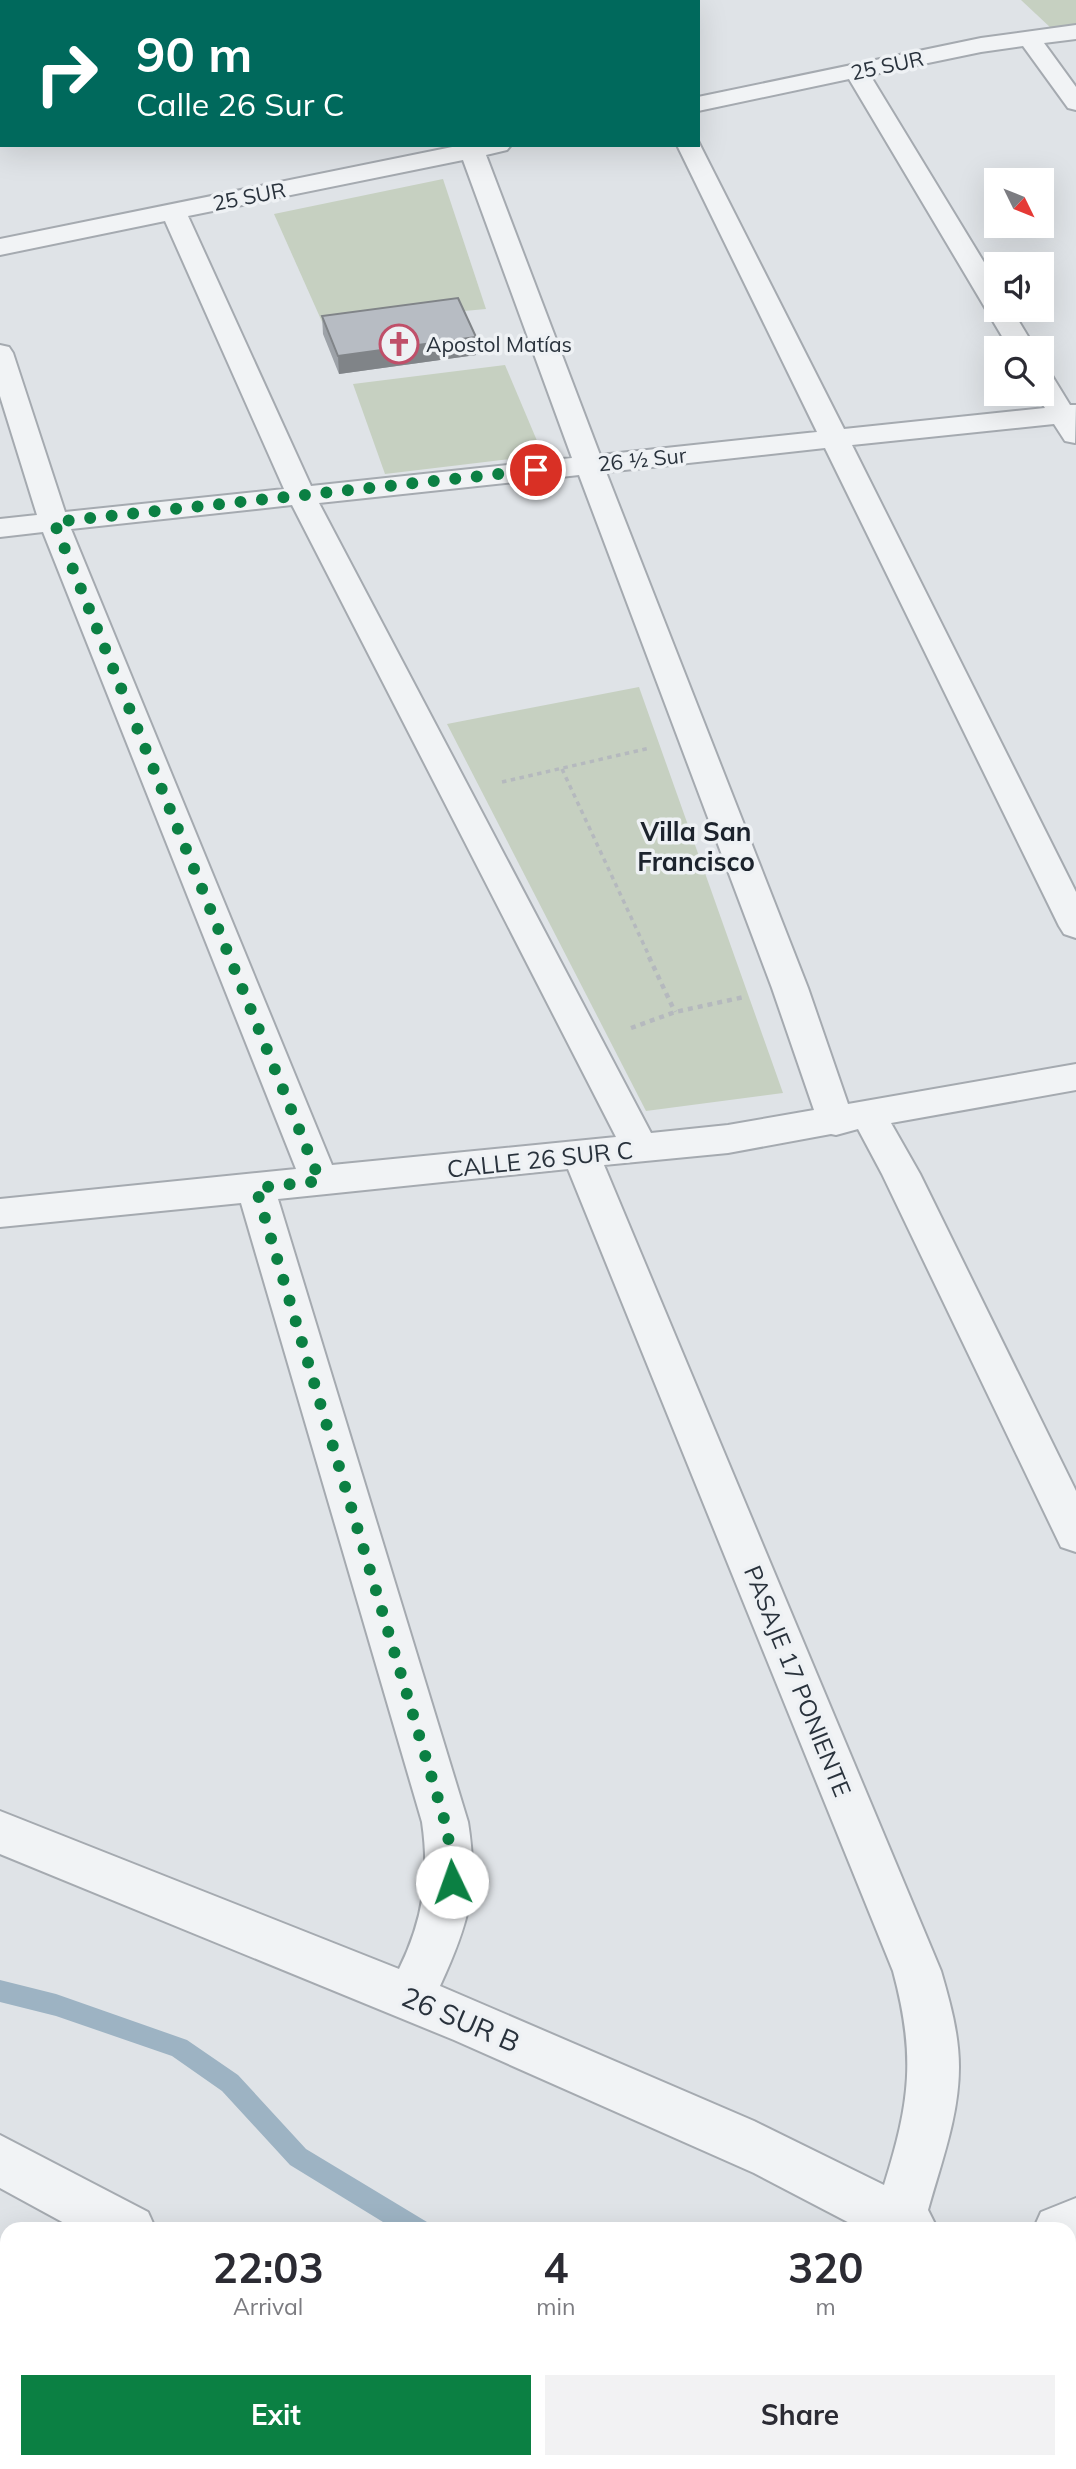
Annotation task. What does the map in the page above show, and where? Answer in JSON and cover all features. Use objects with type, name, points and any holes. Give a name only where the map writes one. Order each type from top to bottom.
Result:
[{"type":"street","name":"25 SUR","points":[[700,104],[1028,37],[1076,32]]},
{"type":"street","points":[[1028,37],[1076,103]]},
{"type":"street","points":[[856,71],[984,284]]},
{"type":"street","points":[[690,147],[1076,926]]},
{"type":"street","name":"25 SUR","points":[[0,247],[485,148]]},
{"type":"street","points":[[485,148],[589,465],[790,988],[853,1119],[901,1174],[1076,1534]]},
{"type":"street","points":[[173,211],[301,496],[641,1149]]},
{"type":"street","points":[[0,353],[54,522],[320,1181]]},
{"type":"street","points":[[1054,398],[1071,421]]},
{"type":"street","name":"26 ½ Sur","points":[[0,528],[834,438],[1071,421]]},
{"type":"street","name":"CALLE 26 SUR C","points":[[0,1213],[728,1139],[853,1119],[1076,1077]]},
{"type":"street","name":"PASAJE 17 PONIENTE","points":[[582,1154],[917,1971],[932,2032],[934,2069],[930,2106],[907,2222]]},
{"type":"street","points":[[256,1188],[445,1822],[451,1852],[452,1882],[446,1914],[431,1955],[410,1997]]},
{"type":"street","name":"26 SUR B","points":[[0,1832],[410,1997],[794,2166],[900,2222]]},
{"type":"street","points":[[0,2160],[115,2222]]},
{"type":"path","points":[[456,792],[695,737]]},
{"type":"path","points":[[562,769],[675,1012]]},
{"type":"path","points":[[587,1044],[675,1012],[790,988]]},
{"type":"green space","points":[[1021,0],[1076,0],[1076,26],[1052,29]]},
{"type":"green space","points":[[443,179],[486,309],[323,324],[274,214]]},
{"type":"green space","points":[[505,365],[543,455],[385,474],[353,384]]},
{"type":"green space","points":[[639,687],[783,1093],[646,1111],[447,724]]},
{"type":"building","points":[[458,298],[476,337],[338,356],[322,316]]},
{"type":"waterway","points":[[0,1991],[56,2005],[179,2048],[230,2083],[298,2157],[406,2222]]},
{"type":"place","name":"Apostol Matías","points":[[399,344]]},
{"type":"district","name":"Villa San Francisco","points":[[696,846]]},
{"type":"route","points":[[452,1882],[451,1852],[445,1822],[256,1188],[320,1181],[54,522],[536,470]]}]
